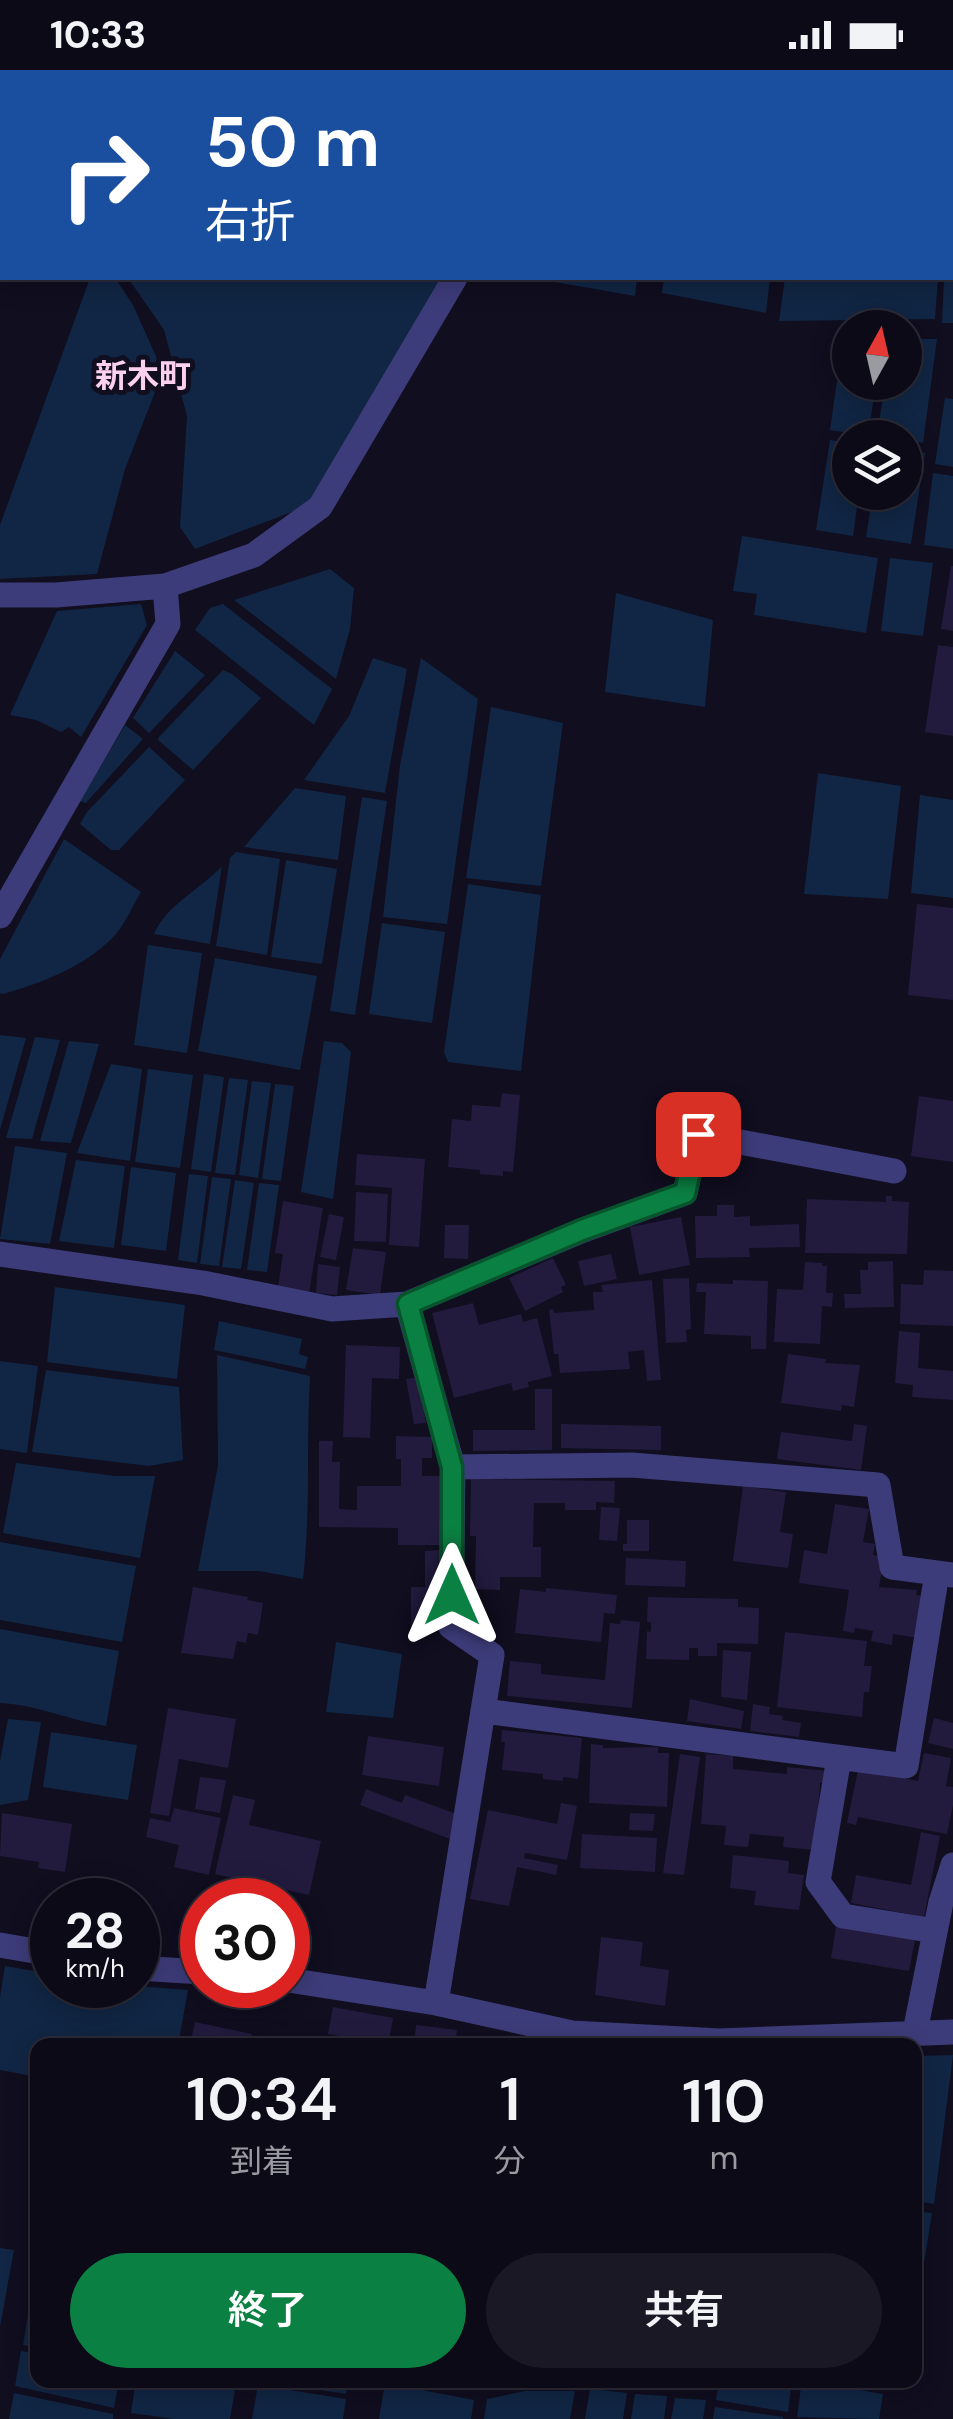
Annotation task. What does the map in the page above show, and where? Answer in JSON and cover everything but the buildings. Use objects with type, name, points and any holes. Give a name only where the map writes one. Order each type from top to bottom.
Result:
[{"type":"street","points":[[0,595],[56,596],[166,586],[254,555],[320,508],[453,280]]},
{"type":"street","points":[[0,916],[168,624],[166,586]]},
{"type":"street","points":[[0,1254],[203,1283],[332,1309],[408,1304],[582,1230],[685,1193],[698,1134],[894,1171]]},
{"type":"street","points":[[408,1304],[452,1467],[452,1627],[492,1655],[436,2003]]},
{"type":"street","points":[[452,1467],[632,1465],[878,1485],[892,1567],[945,1574],[906,1766],[484,1711]]},
{"type":"street","points":[[839,1758],[818,1882],[843,1916],[935,1930]]},
{"type":"street","points":[[915,2032],[935,1930],[953,1865]]},
{"type":"street","points":[[0,1945],[30,1950]]},
{"type":"street","points":[[310,1983],[436,2003],[572,2032],[664,2038]]},
{"type":"street","points":[[784,2038],[953,2032]]},
{"type":"water","points":[[89,280],[116,280],[133,305],[163,372],[125,469],[97,574],[0,579],[0,525]]},
{"type":"water","points":[[129,280],[445,280],[315,503],[195,549],[180,527],[187,416],[164,330]]},
{"type":"water","points":[[543,280],[637,280],[635,296]]},
{"type":"water","points":[[664,280],[770,280],[766,313],[662,293]]},
{"type":"water","points":[[785,280],[938,280],[935,319],[922,319],[922,310],[832,310],[832,320],[779,321]]},
{"type":"water","points":[[944,280],[953,280],[953,323],[942,323]]},
{"type":"water","points":[[922,339],[937,339],[923,443],[922,420],[879,420],[882,400],[922,400]]},
{"type":"water","points":[[945,398],[953,399],[953,467],[935,464]]},
{"type":"water","points":[[834,400],[873,400],[870,420],[832,420],[830,430]]},
{"type":"water","points":[[832,440],[832,510],[857,510],[853,536],[816,530]]},
{"type":"water","points":[[933,473],[953,476],[953,549],[924,545]]},
{"type":"water","points":[[870,510],[916,510],[911,544],[866,537]]},
{"type":"water","points":[[742,536],[878,558],[866,633],[754,615],[757,594],[733,591]]},
{"type":"water","points":[[890,558],[933,563],[923,636],[881,631]]},
{"type":"water","points":[[330,569],[354,588],[350,629],[336,679],[234,600]]},
{"type":"water","points":[[616,593],[713,620],[705,707],[605,692]]},
{"type":"water","points":[[141,604],[147,625],[81,737],[69,727],[61,732],[36,720],[10,715],[57,611]]},
{"type":"water","points":[[223,604],[332,689],[314,725],[195,630],[210,608]]},
{"type":"water","points":[[175,651],[205,675],[149,733],[133,718]]},
{"type":"water","points":[[373,658],[407,669],[385,793],[304,780],[349,716]]},
{"type":"water","points":[[421,658],[478,699],[447,924],[383,917],[400,765]]},
{"type":"water","points":[[223,670],[261,698],[193,770],[158,740]]},
{"type":"water","points":[[491,707],[563,723],[541,886],[466,878]]},
{"type":"water","points":[[125,725],[143,739],[86,803],[80,801]]},
{"type":"water","points":[[149,747],[185,780],[119,850],[111,850],[80,824]]},
{"type":"water","points":[[818,773],[901,786],[888,899],[804,894]]},
{"type":"water","points":[[295,788],[346,796],[338,860],[244,847]]},
{"type":"water","points":[[920,795],[953,800],[953,898],[911,893]]},
{"type":"water","points":[[362,797],[387,801],[355,1015],[330,1011]]},
{"type":"water","points":[[64,839],[141,892],[116,934],[92,955],[49,978],[0,993],[0,959]]},
{"type":"water","points":[[236,852],[280,859],[267,955],[216,946],[230,858]]},
{"type":"water","points":[[286,860],[337,869],[322,964],[271,957]]},
{"type":"water","points":[[222,866],[210,944],[154,934],[175,906]]},
{"type":"water","points":[[468,884],[541,895],[521,1071],[448,1062],[444,1052]]},
{"type":"water","points":[[382,923],[445,932],[432,1023],[369,1014]]},
{"type":"water","points":[[148,945],[202,953],[187,1053],[134,1045]]},
{"type":"water","points":[[215,958],[317,976],[300,1070],[198,1051]]},
{"type":"water","points":[[0,1035],[26,1038],[0,1130]]},
{"type":"water","points":[[35,1037],[60,1040],[32,1139],[6,1138]]},
{"type":"water","points":[[69,1041],[99,1044],[71,1143],[40,1141]]},
{"type":"water","points":[[324,1041],[342,1043],[351,1052],[333,1199],[301,1192]]},
{"type":"water","points":[[111,1064],[142,1069],[130,1161],[77,1153]]},
{"type":"water","points":[[148,1069],[193,1075],[180,1168],[135,1162]]},
{"type":"water","points":[[204,1074],[224,1077],[211,1172],[191,1169]]},
{"type":"water","points":[[229,1078],[248,1080],[235,1175],[215,1173]]},
{"type":"water","points":[[252,1081],[271,1083],[258,1178],[239,1175]]},
{"type":"water","points":[[275,1084],[294,1086],[281,1181],[262,1179]]},
{"type":"water","points":[[15,1146],[67,1153],[50,1244],[0,1239]]},
{"type":"water","points":[[76,1160],[125,1166],[114,1248],[59,1241]]},
{"type":"water","points":[[131,1167],[176,1173],[166,1251],[121,1245]]},
{"type":"water","points":[[189,1174],[208,1176],[197,1263],[178,1260]]},
{"type":"water","points":[[212,1177],[231,1179],[219,1266],[200,1264]]},
{"type":"water","points":[[235,1180],[254,1183],[241,1269],[222,1267]]},
{"type":"water","points":[[259,1183],[279,1185],[267,1272],[247,1270]]},
{"type":"water","points":[[55,1287],[185,1305],[177,1379],[47,1362]]},
{"type":"water","points":[[219,1321],[302,1339],[299,1354],[308,1357],[305,1369],[214,1350]]},
{"type":"water","points":[[217,1355],[310,1376],[303,1579],[259,1571],[198,1571],[218,1465]]},
{"type":"water","points":[[0,1361],[38,1366],[27,1453],[0,1449]]},
{"type":"water","points":[[46,1370],[179,1387],[183,1460],[149,1466],[32,1452]]},
{"type":"water","points":[[16,1463],[115,1476],[155,1476],[140,1558],[3,1533]]},
{"type":"water","points":[[0,1542],[136,1566],[122,1642],[0,1620]]},
{"type":"water","points":[[0,1629],[119,1651],[106,1726],[0,1703]]},
{"type":"water","points":[[336,1642],[402,1654],[393,1718],[326,1712]]},
{"type":"water","points":[[8,1719],[41,1722],[28,1800],[0,1805],[0,1761]]},
{"type":"water","points":[[51,1732],[137,1745],[128,1800],[43,1787]]},
{"type":"water","points":[[5,1966],[30,1970],[30,2008],[160,2008],[160,1988],[180,1989],[180,2008],[185,2008],[179,2038],[30,2038],[30,2076],[0,2070],[0,1997]]},
{"type":"water","points":[[953,2055],[934,2204],[922,2202],[922,2056]]},
{"type":"water","points":[[922,2212],[932,2213],[922,2275]]},
{"type":"water","points":[[0,2248],[14,2250],[0,2327]]},
{"type":"water","points":[[29,2309],[30,2309],[30,2346],[23,2345]]},
{"type":"water","points":[[21,2351],[30,2353],[30,2388],[118,2388],[114,2408],[15,2386]]},
{"type":"water","points":[[135,2388],[235,2389],[230,2419],[174,2419],[131,2413]]},
{"type":"water","points":[[257,2388],[346,2399],[343,2419],[252,2419]]},
{"type":"water","points":[[308,2388],[347,2388],[346,2394]]},
{"type":"water","points":[[384,2388],[411,2388],[474,2400],[471,2419],[379,2419]]},
{"type":"water","points":[[718,2388],[791,2388],[788,2412],[716,2400]]},
{"type":"water","points":[[801,2388],[848,2388],[883,2394],[879,2419],[797,2417]]},
{"type":"water","points":[[590,2389],[627,2393],[623,2419],[585,2419]]},
{"type":"water","points":[[525,2391],[575,2391],[570,2419],[484,2419],[487,2399]]},
{"type":"water","points":[[14,2393],[113,2414],[113,2419],[9,2419]]},
{"type":"water","points":[[635,2394],[667,2396],[664,2419],[631,2419]]},
{"type":"water","points":[[675,2398],[706,2400],[703,2419],[671,2419]]},
{"type":"water","points":[[715,2407],[783,2417],[783,2419],[713,2419]]},
{"type":"district","name":"新木町","points":[[143,376]]},
{"type":"route","points":[[452,1595],[452,1467],[408,1304],[582,1230],[685,1193],[698,1134]]}]
